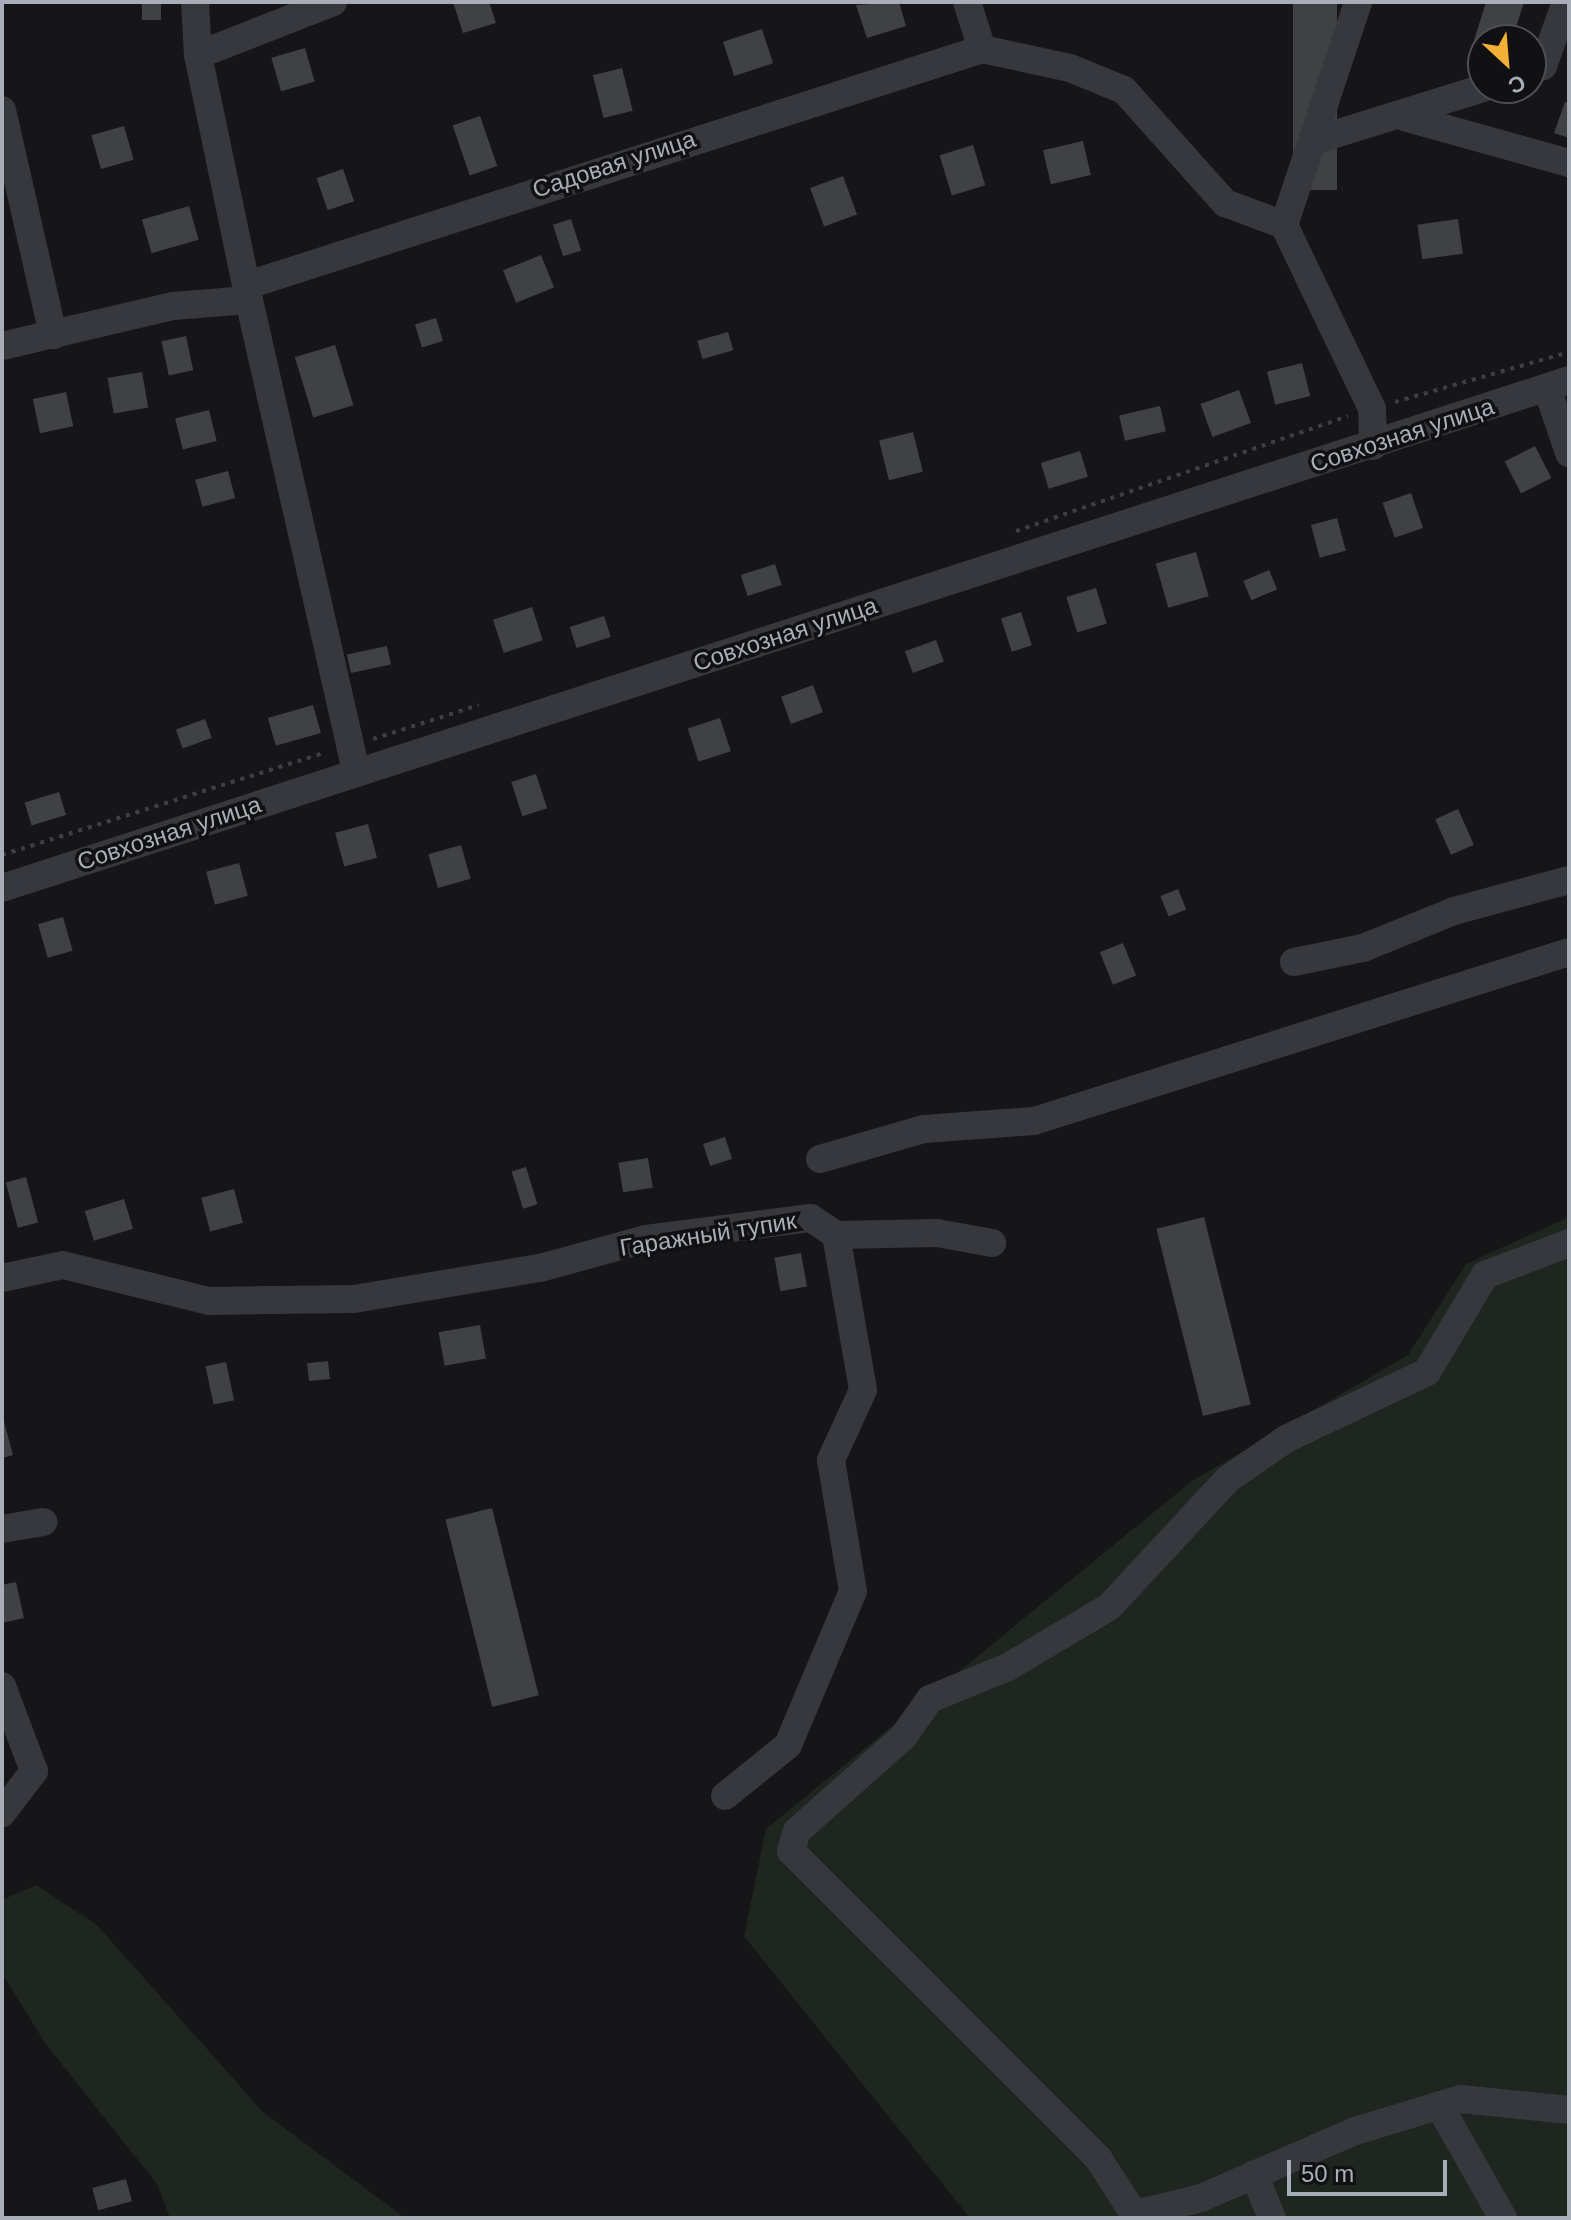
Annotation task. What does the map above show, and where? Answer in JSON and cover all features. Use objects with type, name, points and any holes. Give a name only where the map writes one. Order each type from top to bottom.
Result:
[{"type":"street","points":[[195,2],[198,55],[356,771]]},
{"type":"street","points":[[198,55],[333,2]]},
{"type":"street","points":[[967,2],[982,49],[1070,68],[1124,90],[1225,203],[1284,225],[1372,409],[1373,446]]},
{"type":"street","points":[[1284,225],[1358,2]]},
{"type":"street","points":[[1547,55],[1566,2]]},
{"type":"street","name":"Садовая улица","points":[[2,346],[173,306],[249,292],[982,49]]},
{"type":"street","points":[[1313,141],[1404,117],[1467,94]]},
{"type":"street","points":[[2,110],[53,335]]},
{"type":"street","points":[[1404,117],[1569,163]]},
{"type":"street","points":[[1558,384],[1569,453]]},
{"type":"street","name":"Совхозная улица","points":[[2,888],[1558,384]]},
{"type":"street","points":[[1294,962],[1363,948],[1454,911],[1569,880]]},
{"type":"street","points":[[820,1159],[924,1129],[1034,1121],[1569,952]]},
{"type":"street","name":"Гаражный тупик","points":[[2,1278],[63,1265],[209,1301],[354,1299],[540,1268],[646,1239],[811,1218],[836,1235]]},
{"type":"street","points":[[725,1796],[788,1745],[853,1591],[831,1460],[863,1390],[836,1235],[937,1233],[992,1243]]},
{"type":"street","points":[[1569,1243],[1485,1275],[1427,1372],[1286,1439],[1228,1479],[1109,1607],[1008,1667],[930,1699],[903,1737],[797,1831],[791,1851],[1098,2158],[1134,2214],[1201,2198],[1254,2174],[1461,2099],[1569,2110]]},
{"type":"street","points":[[2,1529],[43,1522]]},
{"type":"street","points":[[2,1686],[34,1771],[2,1813]]},
{"type":"street","points":[[1439,2105],[1503,2218]]},
{"type":"street","points":[[1254,2174],[1272,2218]]},
{"type":"path","points":[[1009,534],[1372,409],[1569,352]]},
{"type":"path","points":[[364,741],[482,704]]},
{"type":"path","points":[[2,855],[324,753]]},
{"type":"shaded area","points":[[1569,1217],[1569,2218],[970,2218],[744,1936],[766,1829],[1192,1481],[1408,1355],[1466,1264]]},
{"type":"shaded area","points":[[36,1885],[97,1925],[262,2111],[405,2218],[170,2218],[157,2184],[45,2043],[2,1973],[2,1900]]},
{"type":"building","points":[[142,2],[161,2],[161,20],[142,20]]},
{"type":"building","points":[[453,2],[489,2],[496,23],[463,33]]},
{"type":"building","points":[[899,2],[906,26],[867,38],[856,5]]},
{"type":"building","points":[[1293,2],[1337,2],[1337,190],[1293,190]]},
{"type":"building","points":[[1486,2],[1524,2],[1517,24],[1479,24]]},
{"type":"building","points":[[762,29],[773,63],[734,76],[723,42]]},
{"type":"building","points":[[305,48],[315,82],[281,91],[271,58]]},
{"type":"building","points":[[622,68],[633,111],[604,118],[593,75]]},
{"type":"building","points":[[1565,102],[1569,103],[1569,138],[1554,133]]},
{"type":"building","points":[[480,116],[497,166],[470,176],[453,125]]},
{"type":"building","points":[[124,126],[134,160],[101,169],[91,135]]},
{"type":"building","points":[[1083,141],[1091,175],[1051,184],[1043,150]]},
{"type":"building","points":[[973,145],[985,185],[952,195],[940,155]]},
{"type":"building","points":[[343,169],[354,201],[328,210],[317,178]]},
{"type":"building","points":[[843,176],[857,215],[824,226],[810,188]]},
{"type":"building","points":[[189,206],[199,240],[152,253],[142,220]]},
{"type":"building","points":[[571,219],[581,250],[563,256],[553,225]]},
{"type":"building","points":[[1458,219],[1463,254],[1422,259],[1417,225]]},
{"type":"building","points":[[541,255],[554,287],[516,303],[503,270]]},
{"type":"building","points":[[436,318],[443,341],[422,347],[415,324]]},
{"type":"building","points":[[728,332],[733,350],[702,359],[697,341]]},
{"type":"building","points":[[186,336],[193,370],[169,375],[162,341]]},
{"type":"building","points":[[335,345],[353,405],[313,418],[295,357]]},
{"type":"building","points":[[1302,363],[1310,396],[1275,405],[1267,372]]},
{"type":"building","points":[[142,372],[148,407],[114,414],[108,378]]},
{"type":"building","points":[[1239,390],[1251,423],[1212,437],[1200,404]]},
{"type":"building","points":[[66,392],[73,426],[40,433],[33,399]]},
{"type":"building","points":[[1160,406],[1166,431],[1125,441],[1119,415]]},
{"type":"building","points":[[209,410],[217,441],[183,450],[175,418]]},
{"type":"building","points":[[913,432],[923,472],[889,480],[879,440]]},
{"type":"building","points":[[1535,446],[1551,478],[1521,494],[1505,461]]},
{"type":"building","points":[[1080,451],[1088,477],[1049,489],[1041,463]]},
{"type":"building","points":[[228,471],[235,498],[202,507],[195,480]]},
{"type":"building","points":[[1411,493],[1423,528],[1395,538],[1383,503]]},
{"type":"building","points":[[1337,518],[1346,551],[1320,558],[1311,525]]},
{"type":"building","points":[[1196,552],[1209,596],[1168,608],[1156,564]]},
{"type":"building","points":[[775,564],[782,585],[748,596],[741,575]]},
{"type":"building","points":[[1269,570],[1277,589],[1251,600],[1243,581]]},
{"type":"building","points":[[1096,588],[1107,623],[1077,632],[1066,597]]},
{"type":"building","points":[[532,607],[543,640],[504,653],[493,620]]},
{"type":"building","points":[[1021,612],[1032,645],[1012,652],[1001,618]]},
{"type":"building","points":[[604,616],[611,637],[577,648],[570,627]]},
{"type":"building","points":[[936,640],[944,662],[913,673],[905,651]]},
{"type":"building","points":[[387,646],[391,665],[351,673],[347,655]]},
{"type":"building","points":[[813,685],[823,712],[791,724],[781,697]]},
{"type":"building","points":[[313,705],[321,733],[276,746],[268,718]]},
{"type":"building","points":[[720,718],[731,751],[698,762],[688,729]]},
{"type":"building","points":[[205,719],[212,738],[183,748],[176,730]]},
{"type":"building","points":[[536,774],[547,808],[522,816],[511,782]]},
{"type":"building","points":[[59,792],[66,815],[32,825],[25,803]]},
{"type":"building","points":[[1458,809],[1474,845],[1451,855],[1435,819]]},
{"type":"building","points":[[368,824],[377,858],[344,867],[335,833]]},
{"type":"building","points":[[461,845],[471,879],[438,888],[428,854]]},
{"type":"building","points":[[239,863],[248,896],[215,905],[206,872]]},
{"type":"building","points":[[1178,889],[1186,909],[1169,917],[1160,896]]},
{"type":"building","points":[[63,917],[73,951],[48,958],[38,924]]},
{"type":"building","points":[[1123,943],[1136,975],[1113,985],[1100,952]]},
{"type":"building","points":[[725,1137],[732,1159],[710,1166],[703,1144]]},
{"type":"building","points":[[648,1158],[653,1188],[623,1192],[618,1163]]},
{"type":"building","points":[[526,1167],[537,1204],[523,1209],[512,1171]]},
{"type":"building","points":[[26,1177],[38,1222],[18,1228],[6,1182]]},
{"type":"building","points":[[234,1189],[243,1223],[210,1232],[201,1198]]},
{"type":"building","points":[[124,1199],[133,1229],[94,1241],[85,1211]]},
{"type":"building","points":[[1204,1217],[1251,1404],[1203,1416],[1156,1229]]},
{"type":"building","points":[[801,1253],[807,1286],[780,1291],[774,1258]]},
{"type":"building","points":[[480,1325],[486,1358],[445,1366],[439,1332]]},
{"type":"building","points":[[328,1361],[330,1379],[309,1381],[307,1363]]},
{"type":"building","points":[[226,1362],[234,1400],[214,1405],[205,1366]]},
{"type":"building","points":[[2,1414],[13,1455],[2,1458]]},
{"type":"building","points":[[492,1508],[539,1695],[492,1707],[445,1520]]},
{"type":"building","points":[[16,1582],[24,1618],[2,1623],[2,1585]]},
{"type":"building","points":[[126,2179],[132,2201],[98,2210],[92,2188]]}]
